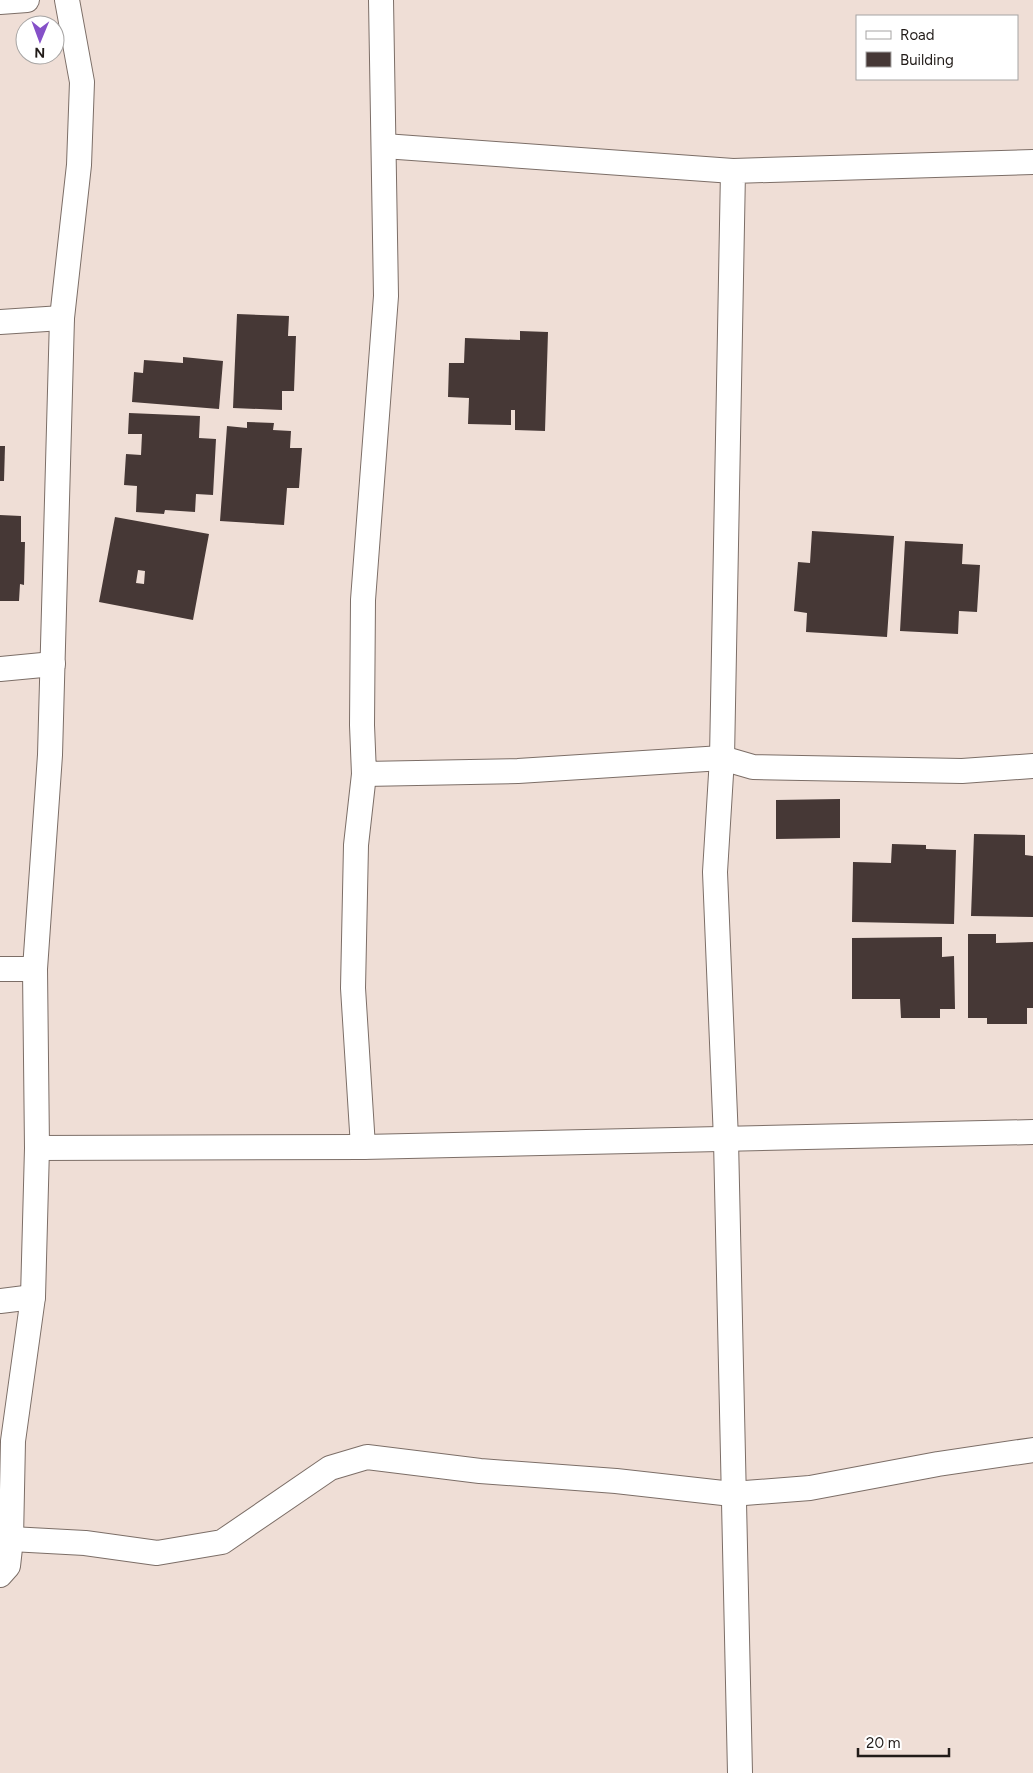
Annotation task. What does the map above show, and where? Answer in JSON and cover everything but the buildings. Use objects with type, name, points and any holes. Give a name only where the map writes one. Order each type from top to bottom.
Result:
[{"type":"street","points":[[0,2],[27,0]]},
{"type":"street","points":[[0,1575],[8,1566],[11,1539],[13,1441],[33,1297],[37,1148],[35,968],[50,755],[54,664],[62,318],[79,165],[82,82],[67,0]]},
{"type":"street","points":[[363,1147],[353,988],[356,845],[364,774],[362,725],[363,600],[386,296],[381,0]]},
{"type":"street","points":[[384,146],[733,171],[1033,162]]},
{"type":"street","points":[[733,171],[722,758],[714,872],[726,1140],[732,1494],[740,1773]]},
{"type":"street","points":[[0,322],[62,318]]},
{"type":"street","points":[[0,669],[54,664]]},
{"type":"street","points":[[364,774],[518,771],[722,758],[752,767],[962,771],[1033,766]]},
{"type":"street","points":[[0,968],[35,968]]},
{"type":"street","points":[[37,1148],[363,1147],[1033,1132]]},
{"type":"street","points":[[0,1301],[33,1297]]},
{"type":"street","points":[[11,1539],[85,1544],[157,1553],[222,1542],[330,1468],[367,1457],[480,1471],[732,1494],[810,1488],[938,1464],[1033,1450]]}]
